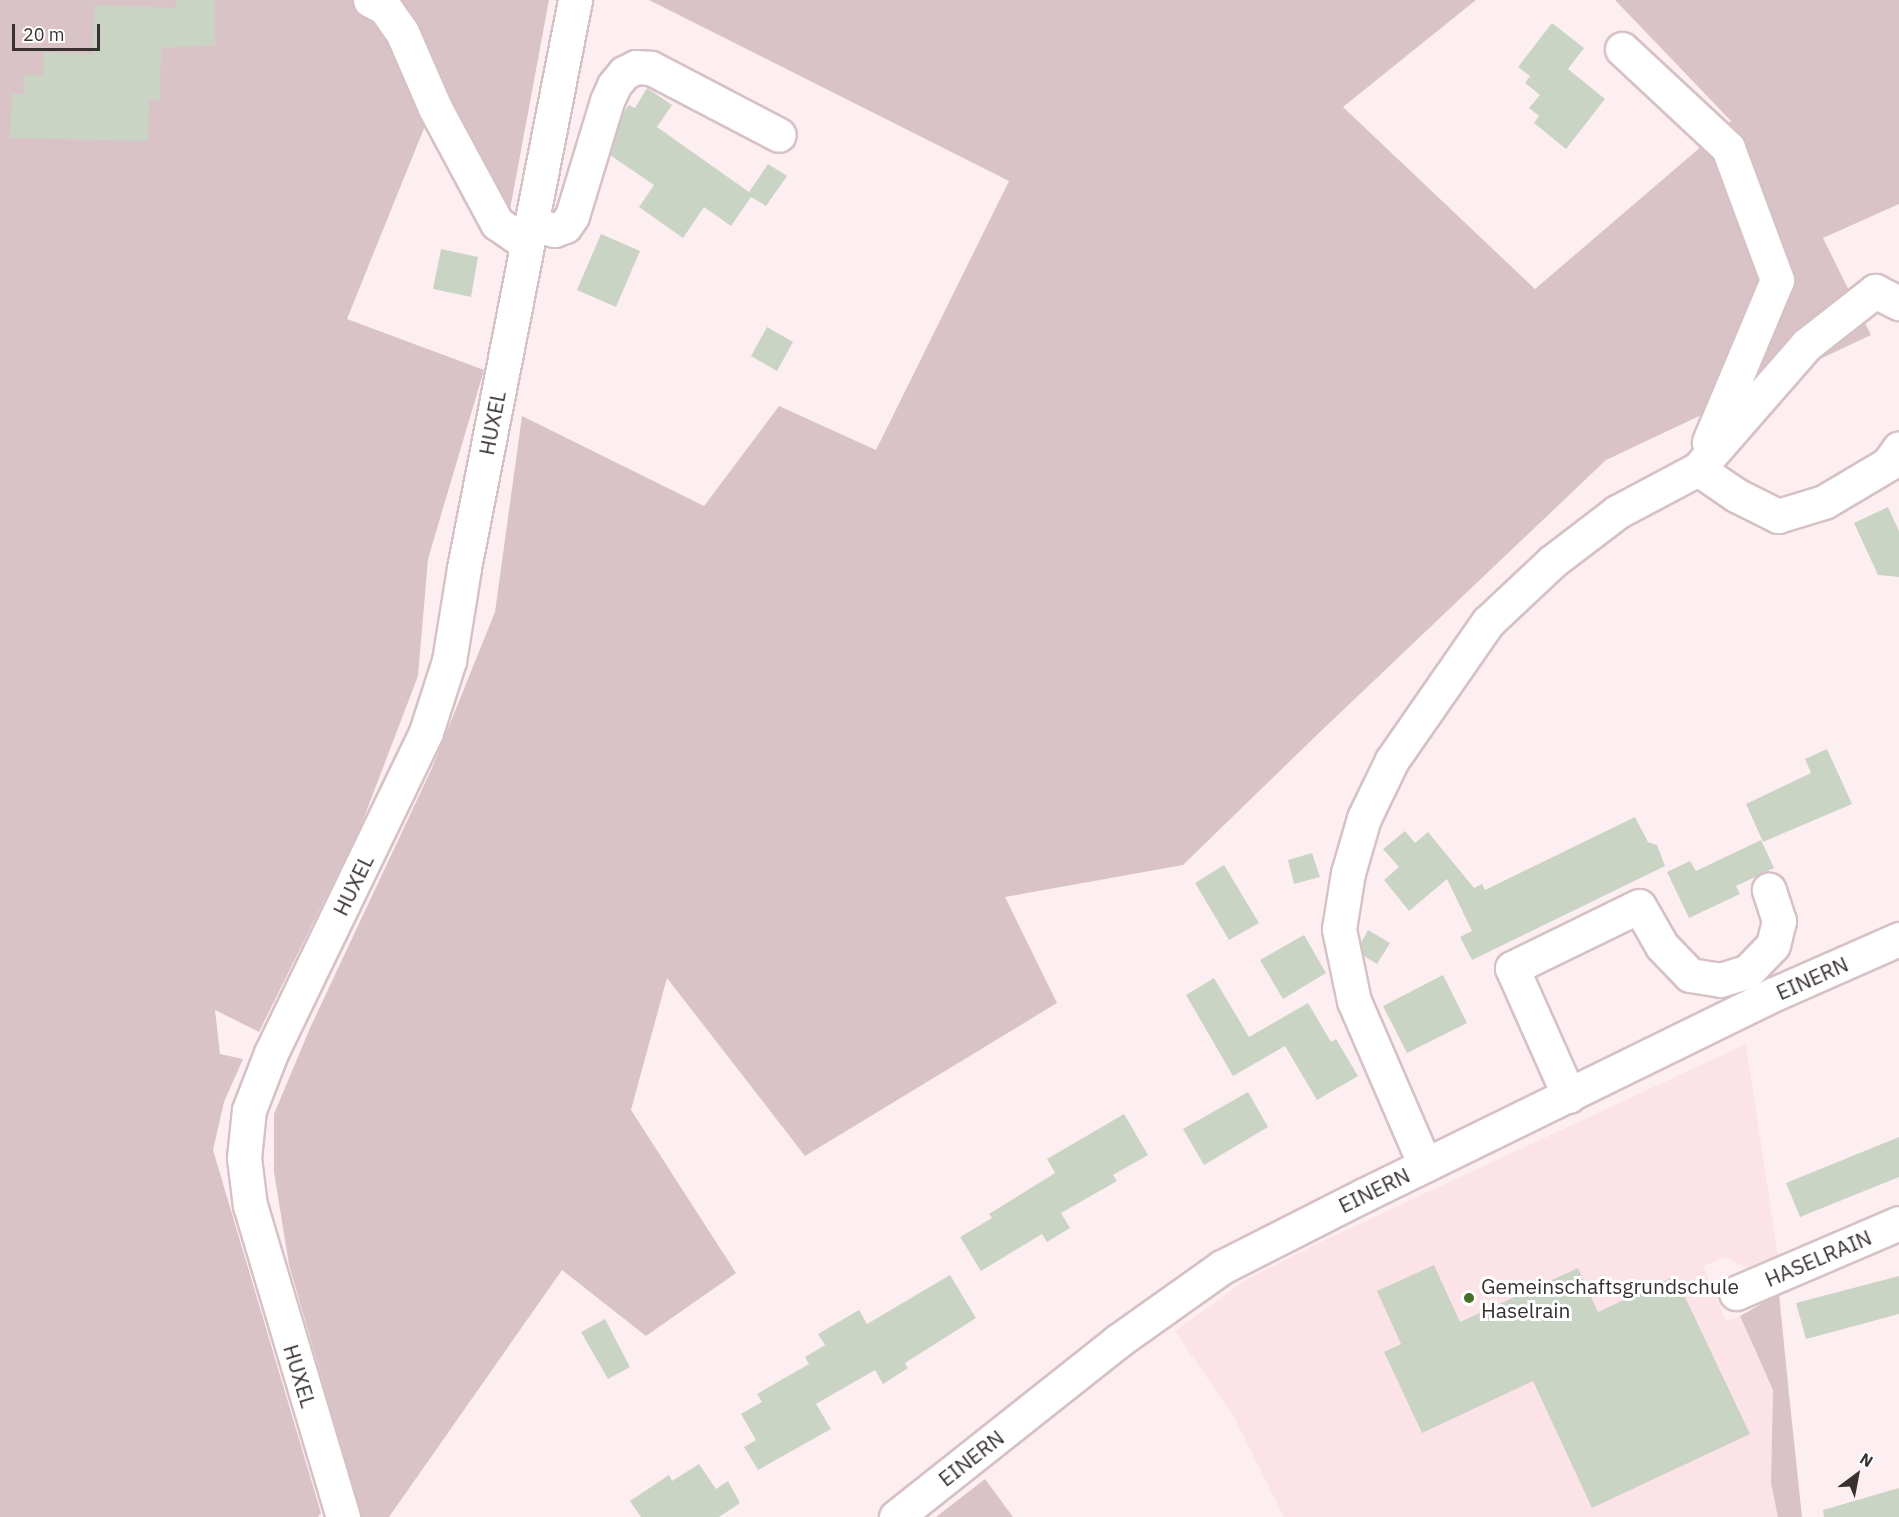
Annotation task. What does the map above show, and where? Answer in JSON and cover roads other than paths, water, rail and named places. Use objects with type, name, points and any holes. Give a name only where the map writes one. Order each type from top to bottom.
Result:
[{"type":"street","points":[[370,0],[385,8],[402,32],[435,108],[496,223],[528,234],[565,226],[572,216],[607,101],[614,85],[624,73],[636,67],[651,69],[778,135]]},
{"type":"street","name":"HUXEL","points":[[343,1517],[250,1206],[244,1158],[249,1110],[271,1053],[426,732],[449,661],[466,557],[575,0]]},
{"type":"street","points":[[1622,49],[1728,148],[1777,280],[1698,469]]},
{"type":"street","points":[[1425,1165],[1354,1000],[1339,929],[1348,873],[1364,818],[1392,760],[1488,622],[1553,561],[1617,512],[1698,469],[1806,345],[1891,289]]},
{"type":"street","points":[[1698,469],[1736,495],[1779,516],[1824,502],[1888,464],[1899,448]]},
{"type":"street","points":[[1569,1096],[1512,968],[1640,906],[1662,946],[1690,975],[1720,980],[1738,975],[1747,972],[1773,945],[1779,921],[1769,890]]},
{"type":"street","name":"EINERN","points":[[896,1517],[1118,1341],[1222,1267],[1772,995],[1899,939]]},
{"type":"street","name":"HASELRAIN","points":[[1736,1293],[1899,1223]]},
{"type":"place","name":"Gemeinschaftsgrundschule Haselrain","points":[[1469,1298]]}]
